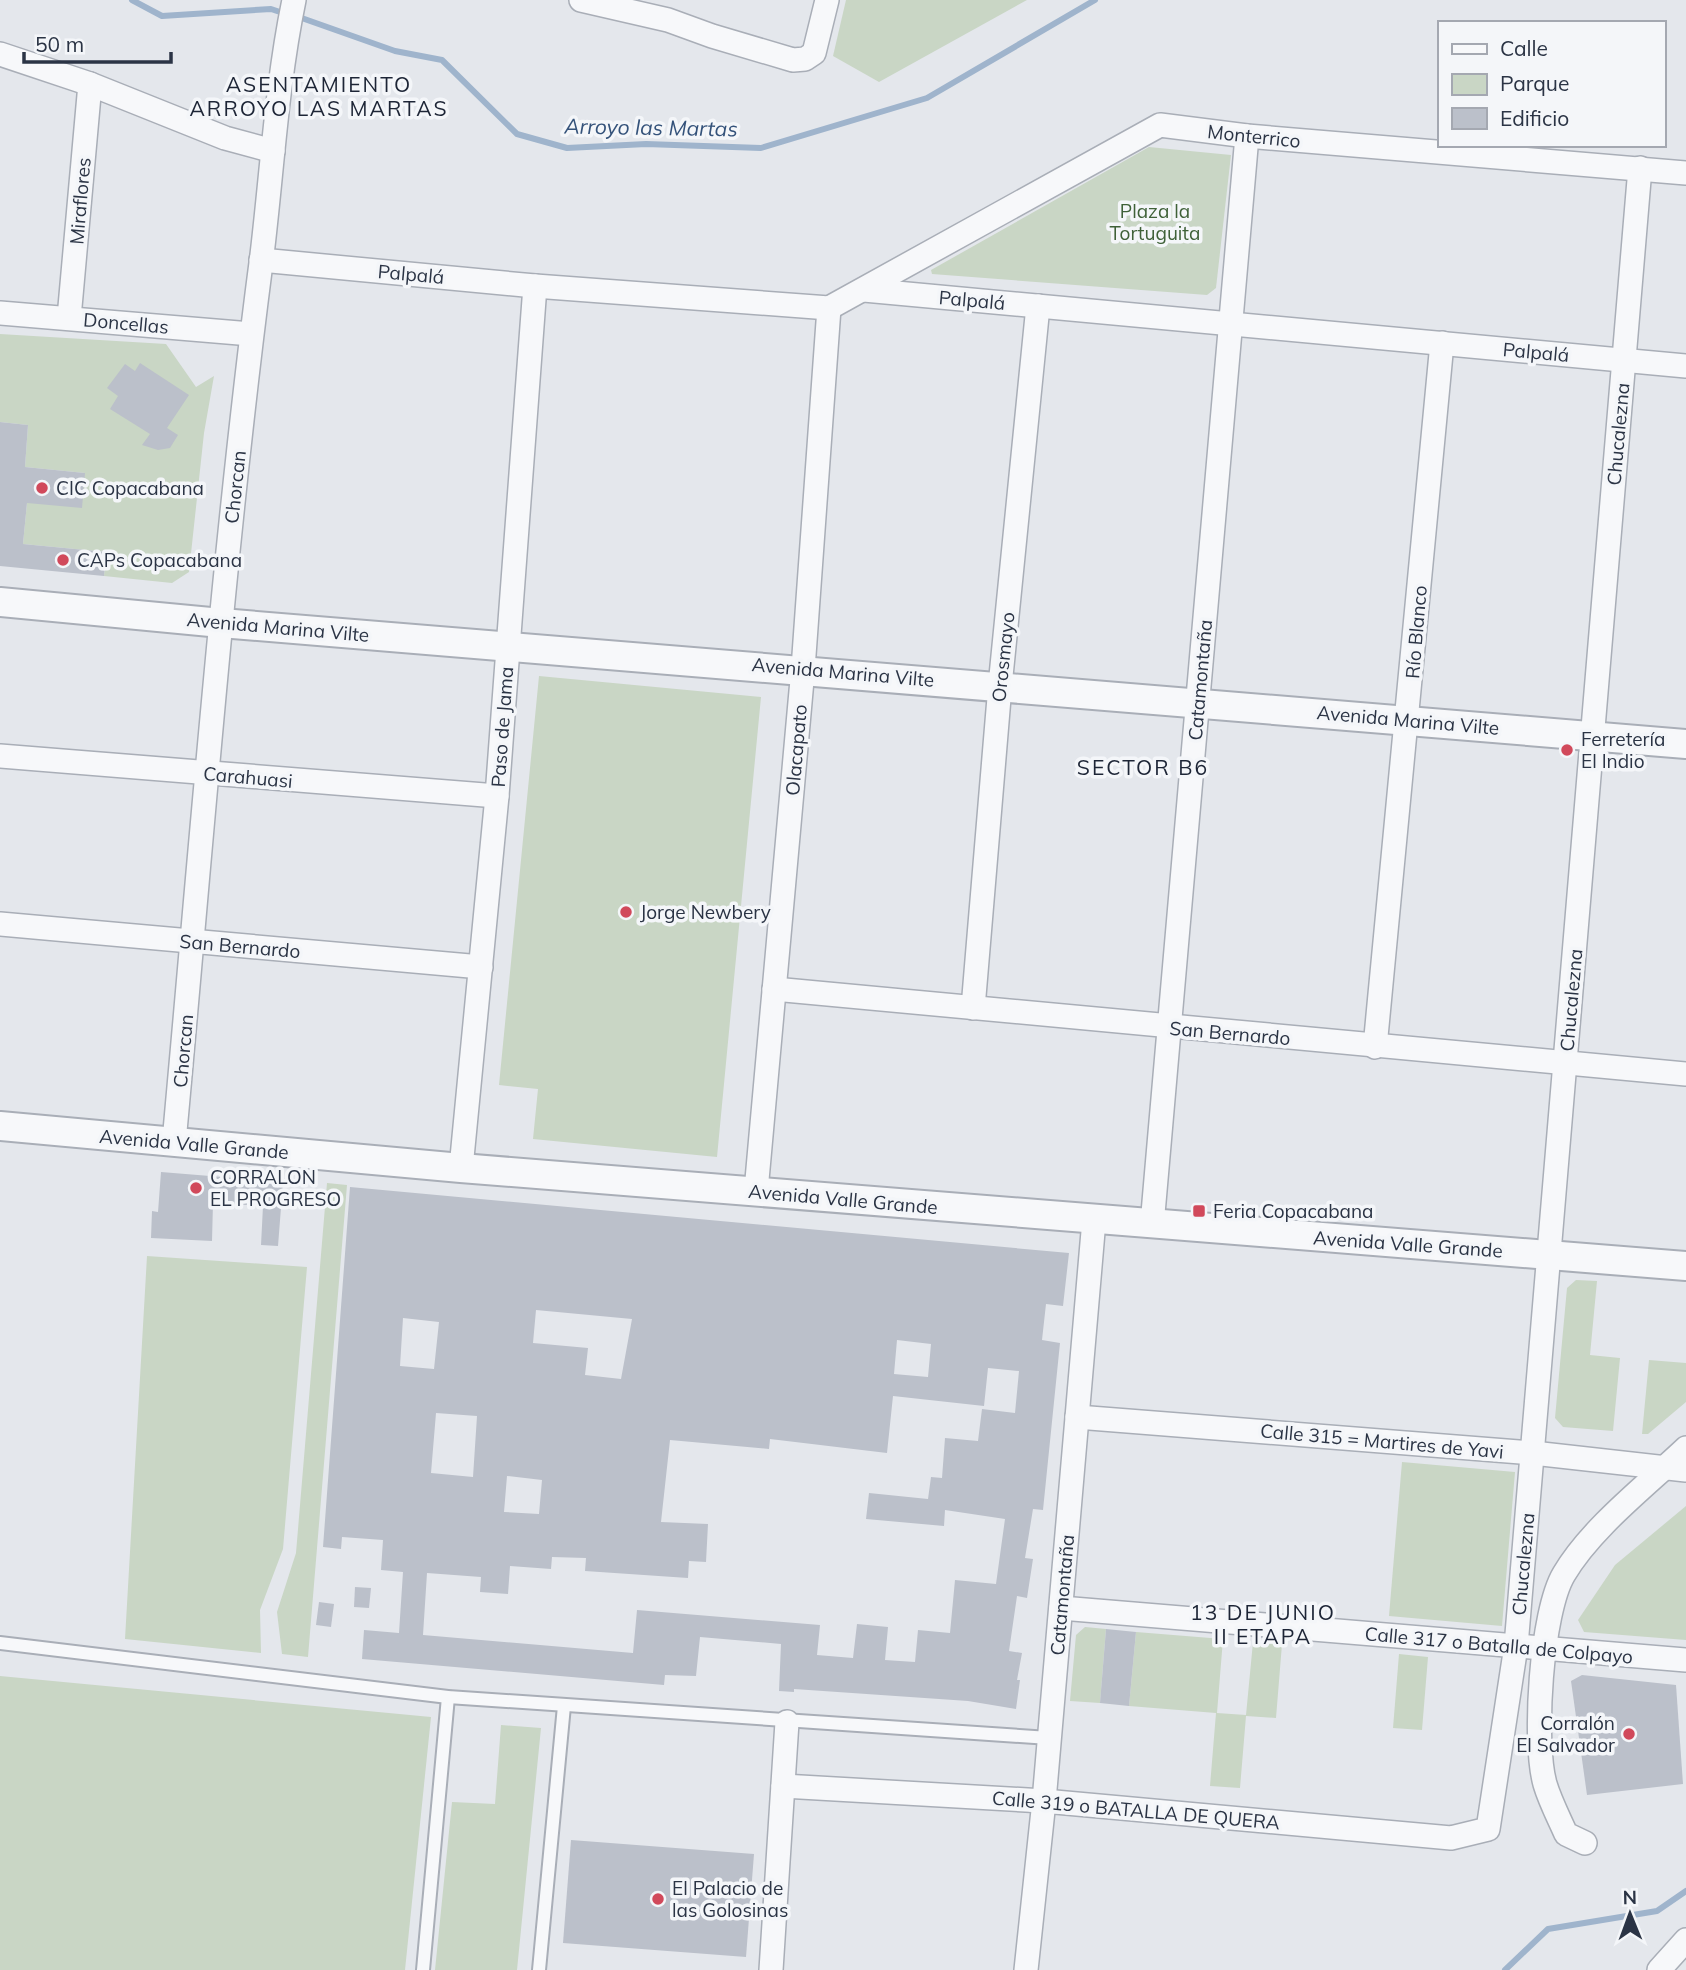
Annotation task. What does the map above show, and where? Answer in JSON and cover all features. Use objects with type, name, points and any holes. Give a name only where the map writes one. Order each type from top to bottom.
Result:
[{"type":"street","name":"Chorcan","points":[[174,1142],[221,623],[251,334],[273,151],[279,72],[294,0]]},
{"type":"street","points":[[581,0],[670,10],[781,57],[805,59],[814,52],[827,0]]},
{"type":"street","points":[[0,54],[90,84],[225,138],[273,151]]},
{"type":"street","name":"Miraflores","points":[[69,318],[90,84]]},
{"type":"street","name":"Monterrico","points":[[864,290],[1160,125],[1247,136],[1686,173]]},
{"type":"street","name":"Catamontaña","points":[[1152,1224],[1247,136]]},
{"type":"street","name":"Chucalezna","points":[[1488,1829],[1516,1646],[1640,168]]},
{"type":"street","name":"Palpalá","points":[[261,260],[535,286],[829,308]]},
{"type":"street","name":"Paso de Jama","points":[[461,1168],[497,796],[535,286]]},
{"type":"street","points":[[829,308],[864,290]]},
{"type":"street","name":"Palpalá","points":[[864,290],[1686,366]]},
{"type":"street","name":"Orosmayo","points":[[973,1008],[1000,685],[1038,306]]},
{"type":"street","name":"Olacapato","points":[[756,1191],[803,669],[829,308]]},
{"type":"street","name":"Doncellas","points":[[0,313],[251,334]]},
{"type":"street","name":"Río Blanco","points":[[1375,1047],[1442,343]]},
{"type":"street","name":"Avenida Marina Vilte","points":[[0,602],[221,623],[1000,685],[1686,744]]},
{"type":"street","name":"Carahuasi","points":[[0,756],[497,796]]},
{"type":"street","name":"San Bernardo","points":[[0,924],[481,967]]},
{"type":"street","name":"San Bernardo","points":[[774,989],[1168,1028],[1686,1074]]},
{"type":"street","name":"Avenida Valle Grande","points":[[0,1126],[461,1168],[1686,1266]]},
{"type":"street","name":"Catamontaña","points":[[1026,1970],[1044,1801],[1094,1220]]},
{"type":"street","name":"Calle 315 = Martires de Yavi","points":[[1077,1417],[1533,1453],[1675,1469]]},
{"type":"street","points":[[1585,1843],[1566,1834],[1545,1783],[1541,1738],[1543,1648],[1550,1610],[1563,1575],[1591,1540],[1675,1469],[1686,1448]]},
{"type":"street","name":"Calle 317 o Batalla de Colpayo","points":[[1061,1608],[1686,1660]]},
{"type":"street","points":[[775,1970],[787,1722]]},
{"type":"street","name":"Calle 319 o BATALLA DE QUERA","points":[[783,1786],[1044,1801],[1451,1838],[1488,1829]]},
{"type":"street","points":[[1659,1970],[1686,1940]]},
{"type":"lane","points":[[0,1643],[448,1697],[1049,1738]]},
{"type":"lane","points":[[423,1970],[448,1697]]},
{"type":"lane","points":[[539,1970],[564,1706]]},
{"type":"green space","points":[[846,0],[1027,0],[879,82],[833,56]]},
{"type":"green space","name":"Plaza la Tortuguita","points":[[1149,147],[1231,155],[1216,288],[1207,295],[932,274],[931,270]]},
{"type":"green space","points":[[0,334],[166,344],[196,387],[214,376],[204,433],[189,572],[172,583],[104,576],[106,552],[23,544],[27,503],[85,473],[25,467],[28,425],[0,422]]},
{"type":"green space","name":"Jorge Newbery","points":[[539,676],[761,697],[717,1157],[533,1139],[538,1089],[499,1085]]},
{"type":"green space","points":[[327,1183],[347,1185],[308,1657],[282,1654],[277,1612],[296,1553]]},
{"type":"green space","points":[[147,1256],[307,1267],[283,1549],[260,1610],[261,1653],[125,1639]]},
{"type":"green space","points":[[1576,1280],[1597,1281],[1590,1355],[1620,1358],[1613,1431],[1563,1427],[1555,1418],[1567,1288]]},
{"type":"green space","points":[[1649,1360],[1686,1363],[1686,1402],[1648,1434],[1642,1434]]},
{"type":"green space","points":[[1402,1462],[1515,1472],[1502,1626],[1389,1616]]},
{"type":"green space","points":[[1686,1506],[1686,1640],[1584,1632],[1578,1620],[1615,1565]]},
{"type":"green space","points":[[1085,1627],[1106,1629],[1100,1703],[1070,1701],[1076,1635]]},
{"type":"green space","points":[[1136,1632],[1223,1639],[1217,1713],[1246,1715],[1253,1642],[1282,1644],[1276,1718],[1246,1716],[1240,1788],[1210,1786],[1216,1713],[1129,1706]]},
{"type":"green space","points":[[1399,1654],[1428,1657],[1422,1730],[1393,1728]]},
{"type":"green space","points":[[0,1676],[431,1717],[405,1970],[0,1970]]},
{"type":"green space","points":[[501,1725],[541,1728],[517,1970],[435,1970],[452,1802],[495,1804]]},
{"type":"building","points":[[140,363],[189,395],[167,428],[178,435],[170,448],[158,450],[142,445],[150,434],[110,409],[118,396],[107,388],[125,364],[135,371]]},
{"type":"building","name":"CIC Copacabana","points":[[0,422],[28,425],[25,467],[85,473],[82,508],[27,503],[23,544],[106,552],[104,576],[0,566]]},
{"type":"building","points":[[161,1172],[283,1182],[278,1246],[261,1245],[263,1206],[213,1203],[212,1241],[151,1238],[152,1211],[158,1212]]},
{"type":"building","points":[[350,1187],[1069,1253],[1063,1306],[1046,1304],[1042,1340],[1060,1343],[1043,1510],[1033,1509],[1025,1558],[1033,1559],[1027,1598],[1017,1596],[1009,1651],[1022,1653],[1016,1709],[968,1701],[794,1689],[794,1692],[779,1691],[781,1644],[700,1637],[696,1676],[665,1675],[664,1685],[362,1659],[364,1630],[399,1633],[403,1572],[381,1570],[383,1540],[342,1537],[341,1549],[323,1547]],"holes":[[[536,1310],[632,1319],[621,1379],[585,1375],[588,1348],[533,1343]],[[403,1318],[439,1322],[434,1369],[400,1366]],[[897,1340],[931,1344],[928,1377],[894,1374]],[[988,1368],[1019,1371],[1015,1413],[982,1409],[978,1441],[945,1438],[942,1478],[931,1477],[928,1499],[869,1493],[866,1519],[944,1526],[945,1510],[1005,1519],[996,1584],[955,1580],[950,1633],[918,1630],[915,1662],[885,1660],[888,1627],[857,1624],[853,1658],[817,1655],[820,1625],[637,1610],[633,1653],[423,1635],[427,1573],[481,1577],[480,1592],[508,1594],[510,1566],[551,1569],[552,1557],[586,1558],[585,1571],[688,1578],[689,1561],[706,1562],[708,1524],[661,1522],[670,1440],[769,1449],[770,1439],[887,1453],[893,1396],[984,1406]],[[436,1413],[477,1416],[473,1477],[431,1473]],[[507,1476],[542,1480],[539,1514],[504,1512]]]},
{"type":"building","points":[[355,1587],[371,1588],[369,1608],[354,1607]]},
{"type":"building","points":[[319,1602],[334,1604],[331,1627],[316,1625]]},
{"type":"building","points":[[1106,1629],[1136,1632],[1129,1706],[1100,1703]]},
{"type":"building","name":"Corralón El Salvador","points":[[1582,1675],[1676,1685],[1683,1784],[1587,1795],[1571,1681]]},
{"type":"building","name":"El Palacio de las Golosinas","points":[[571,1840],[754,1854],[746,1957],[563,1943]]},
{"type":"waterway","name":"Arroyo las Martas","points":[[132,0],[162,16],[271,9],[286,14]]},
{"type":"waterway","name":"Arroyo las Martas","points":[[296,16],[395,51],[442,60],[517,134],[567,148],[646,144],[761,148],[927,98],[1095,0]]},
{"type":"waterway","points":[[1505,1970],[1548,1929],[1657,1911],[1686,1891]]},
{"type":"place","name":"CIC Copacabana","points":[[42,488]]},
{"type":"place","name":"CAPs Copacabana","points":[[63,560]]},
{"type":"place","name":"Ferretería El Indio","points":[[1567,750]]},
{"type":"place","name":"Jorge Newbery","points":[[626,912]]},
{"type":"place","name":"CORRALON EL PROGRESO","points":[[196,1188]]},
{"type":"place","name":"Feria Copacabana","points":[[1199,1211]]},
{"type":"place","name":"Corralón El Salvador","points":[[1629,1734]]},
{"type":"place","name":"El Palacio de las Golosinas","points":[[658,1899]]},
{"type":"district","name":"ASENTAMIENTO ARROYO LAS MARTAS","points":[[319,97]]},
{"type":"district","name":"SECTOR B6","points":[[1143,768]]},
{"type":"district","name":"13 DE JUNIO II ETAPA","points":[[1263,1625]]}]
